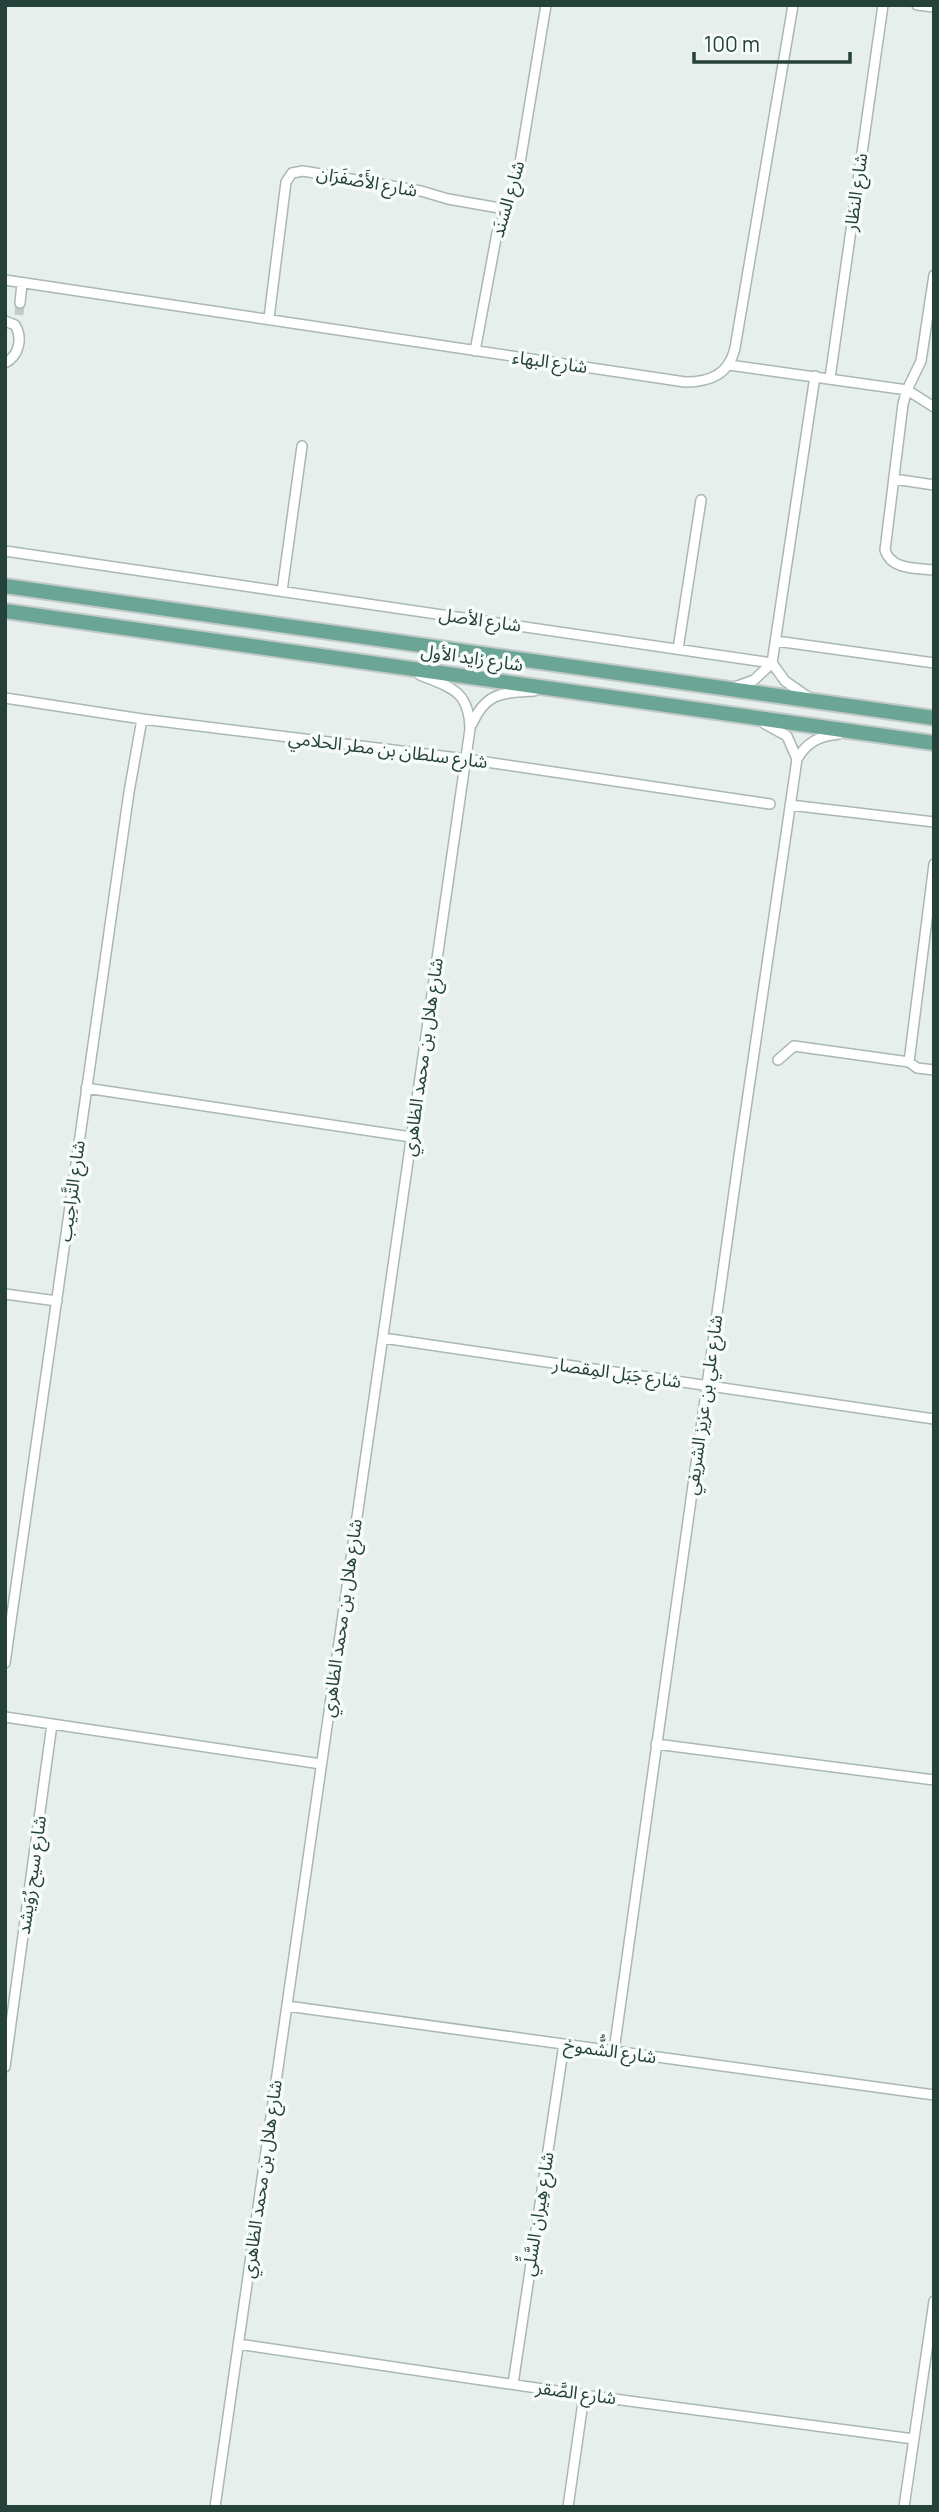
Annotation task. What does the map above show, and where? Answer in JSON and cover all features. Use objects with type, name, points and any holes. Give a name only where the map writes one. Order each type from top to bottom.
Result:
[{"type":"main road","name":"شارع زايد الأول","points":[[5,586],[934,718]]},
{"type":"main road","name":"شارع زايد الأول","points":[[5,611],[934,743]]},
{"type":"street","name":"شارع السَنَد","points":[[475,351],[497,233],[516,187],[546,5]]},
{"type":"street","points":[[793,5],[735,348],[729,365],[907,390],[934,407]]},
{"type":"street","name":"شارع النظار","points":[[830,378],[883,5]]},
{"type":"street","points":[[917,5],[934,7]]},
{"type":"street","name":"شارع الأَصْفَرَان","points":[[269,318],[286,183],[292,173],[303,171],[334,176],[505,209]]},
{"type":"street","points":[[934,275],[921,361],[907,390],[885,544],[886,554],[890,561],[897,565],[934,570]]},
{"type":"street","name":"شارع البهاء","points":[[5,280],[685,382],[706,380],[729,365]]},
{"type":"street","points":[[20,303],[22,283]]},
{"type":"street","points":[[5,363],[13,357],[17,349],[19,315]]},
{"type":"street","points":[[5,321],[18,328]]},
{"type":"street","points":[[730,689],[754,681],[772,663],[815,376]]},
{"type":"street","points":[[282,591],[302,446]]},
{"type":"street","points":[[894,479],[934,485]]},
{"type":"street","points":[[678,649],[701,500]]},
{"type":"street","name":"شارع الأصل","points":[[5,551],[772,663]]},
{"type":"street","points":[[776,641],[934,663]]},
{"type":"street","points":[[772,663],[793,689],[819,702]]},
{"type":"street","name":"شارع هلال بن محمد الظاهري","points":[[215,2507],[470,729],[468,708],[455,690],[401,667]]},
{"type":"street","name":"شارع هلال بن محمد الظاهري","points":[[470,729],[479,709],[491,697],[510,692],[557,689]]},
{"type":"street","name":"شارع سلطان بن مطر الحلامي","points":[[5,698],[142,719],[466,759],[770,803]]},
{"type":"street","points":[[742,715],[783,732],[791,742],[797,759]]},
{"type":"street","name":"شارع التَّراحِيب","points":[[5,1663],[86,1088],[142,719]]},
{"type":"street","points":[[797,759],[803,749],[816,739],[858,732]]},
{"type":"street","name":"شارع علي بن عزيز الشريفي","points":[[614,2051],[797,759]]},
{"type":"street","points":[[790,805],[934,822]]},
{"type":"street","points":[[909,1062],[934,864]]},
{"type":"street","points":[[778,1060],[794,1046],[909,1062],[917,1068],[934,1070]]},
{"type":"street","points":[[86,1088],[411,1137]]},
{"type":"street","points":[[5,1294],[57,1301]]},
{"type":"street","name":"شارع جَبَل المِقصار","points":[[383,1338],[934,1419]]},
{"type":"street","points":[[5,1717],[321,1764]]},
{"type":"street","name":"شارع سيح رُوَيشد","points":[[5,2067],[10,2002],[52,1724]]},
{"type":"street","points":[[656,1744],[934,1780]]},
{"type":"street","name":"شارع الشُّموخ","points":[[287,2006],[934,2095]]},
{"type":"street","name":"شارع هِيران السَّلِّي","points":[[513,2384],[564,2044]]},
{"type":"street","points":[[904,2507],[934,2301]]},
{"type":"street","name":"شارع الصَّقر","points":[[238,2344],[584,2395],[914,2439]]},
{"type":"street","points":[[568,2507],[584,2395]]},
{"type":"tunnel","points":[[19,315],[20,303]]}]
